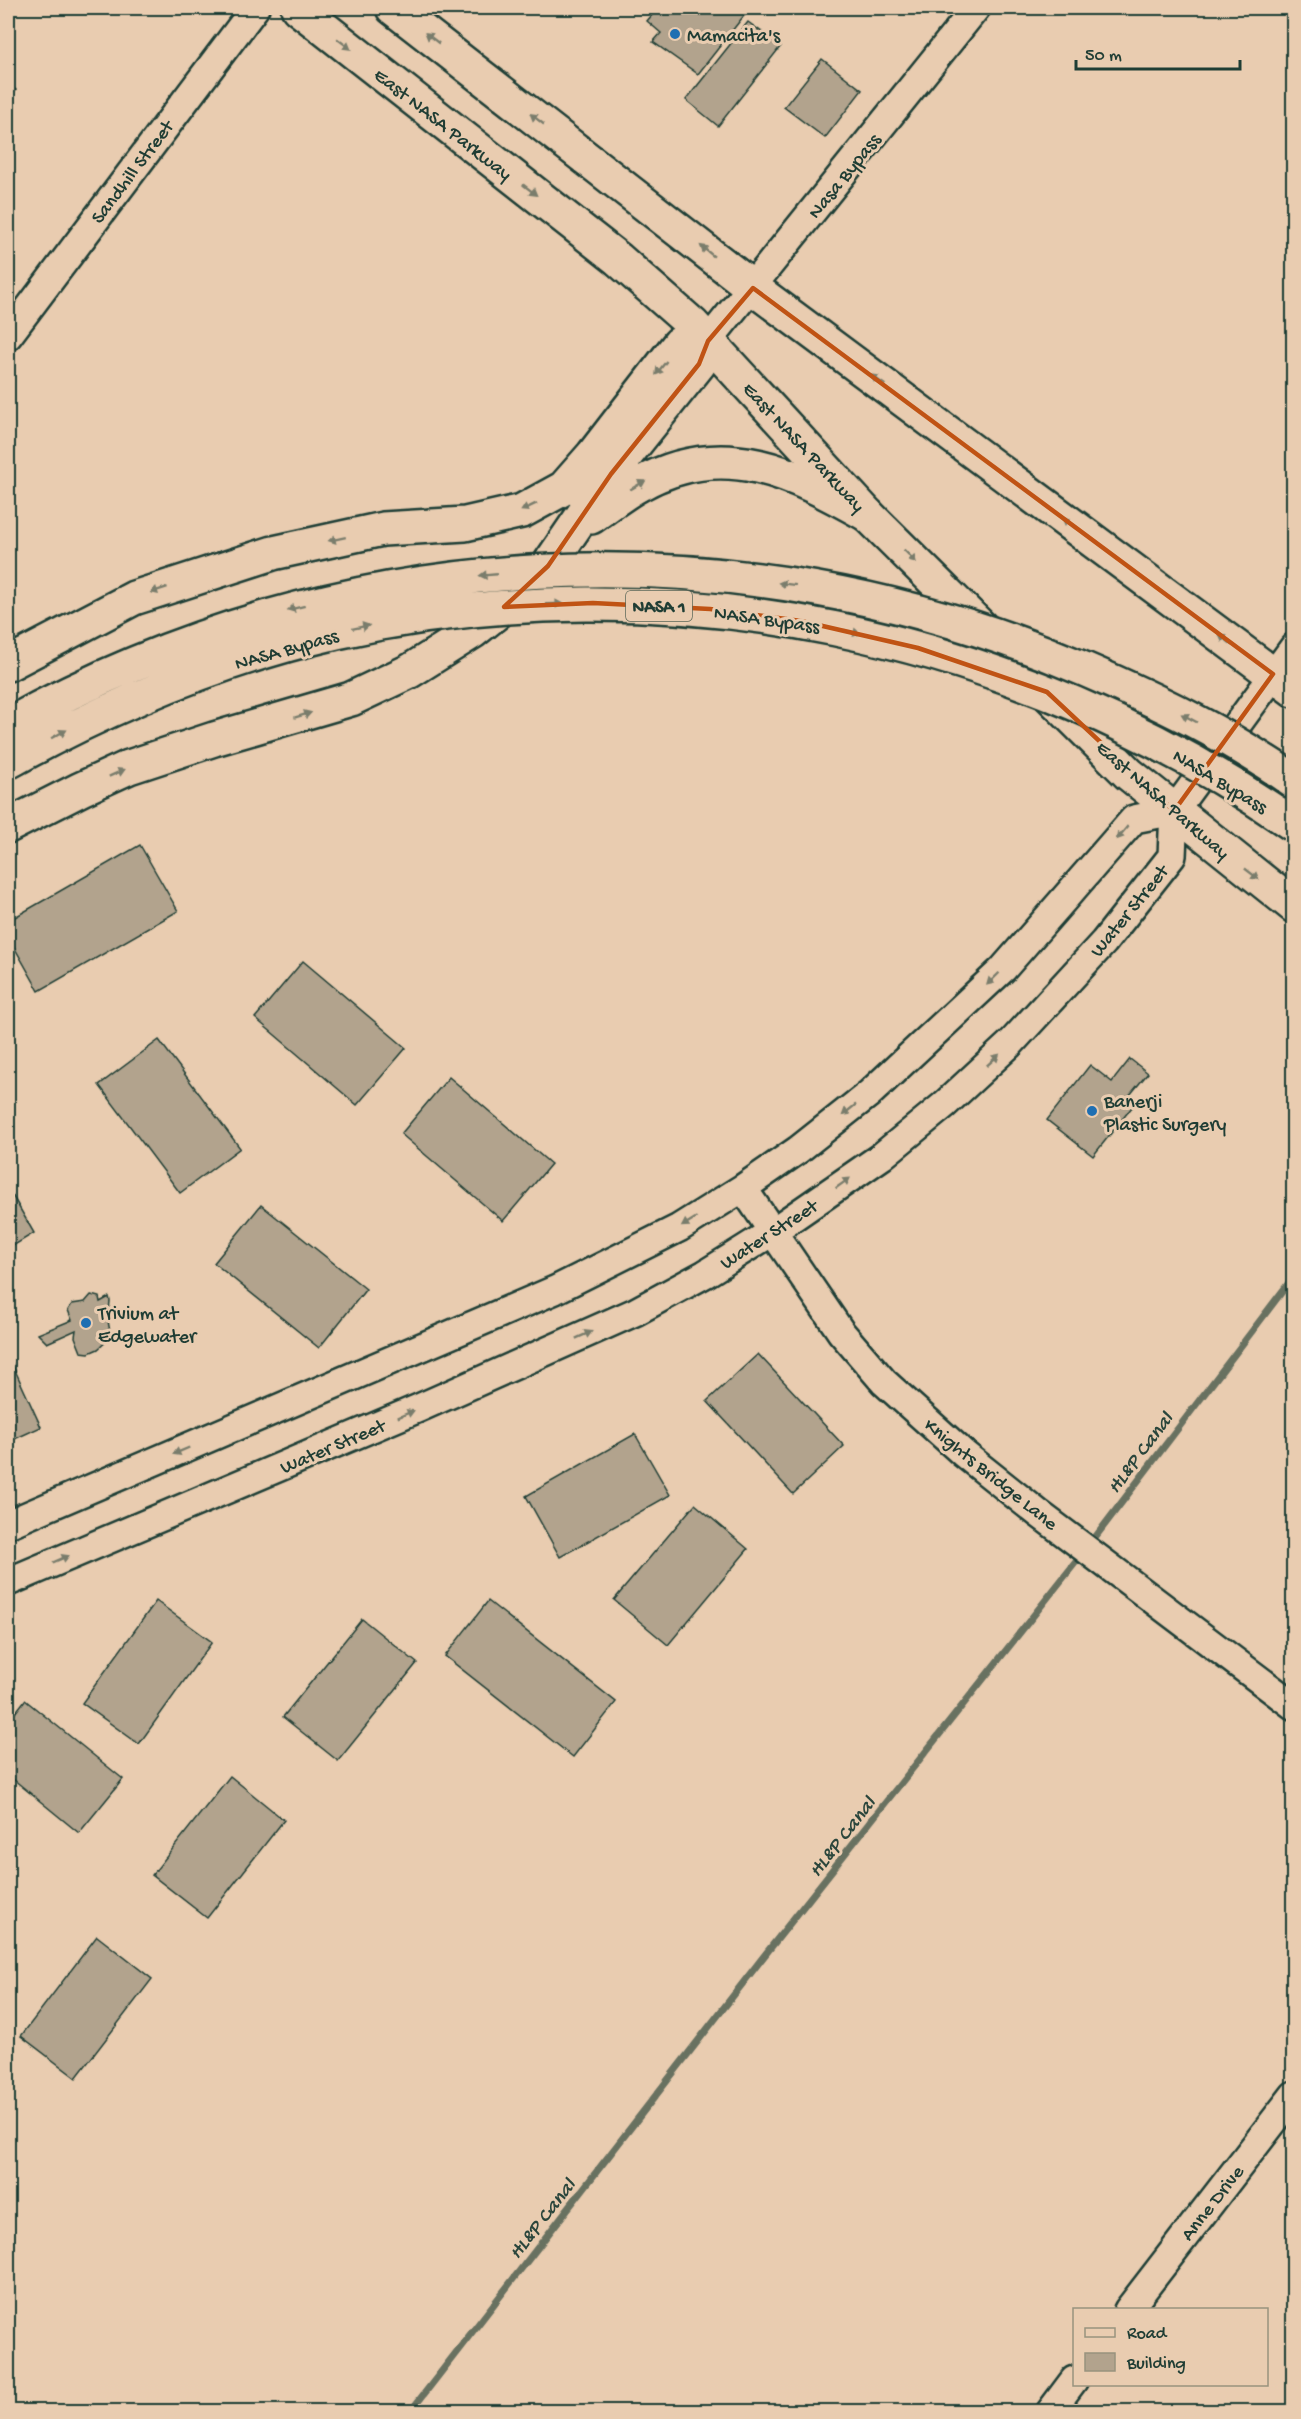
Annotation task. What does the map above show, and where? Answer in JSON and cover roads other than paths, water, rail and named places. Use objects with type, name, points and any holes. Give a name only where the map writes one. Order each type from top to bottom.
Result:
[{"type":"main road","points":[[393,8],[753,288],[1283,682]]},
{"type":"main road","name":"East NASA Parkway","points":[[307,10],[618,260],[708,341],[868,514],[1130,774],[1293,906]]},
{"type":"main road","points":[[8,664],[134,598],[273,553],[383,529],[465,524],[522,511],[564,488],[593,455],[679,344],[708,341],[699,364],[611,474],[548,566],[520,594],[472,632],[410,671],[351,699],[214,739],[129,767],[60,798],[8,826]]},
{"type":"main road","points":[[573,531],[640,483],[659,474],[699,462],[743,463],[789,475],[811,483],[868,514]]},
{"type":"main road","name":"NASA Bypass","points":[[8,724],[63,694],[150,656],[260,617],[337,598],[420,582],[503,573],[652,571],[808,587],[886,602],[955,621],[1035,648],[1134,691],[1234,743],[1293,781]]},
{"type":"main road","name":"NASA Bypass","points":[[8,762],[79,723],[136,698],[222,666],[302,641],[367,626],[468,611],[551,604],[632,604],[710,609],[801,621],[918,648],[992,671],[1077,704],[1154,740],[1198,763],[1293,825]]},
{"type":"street","name":"Sandhill Street","points":[[8,336],[255,8]]},
{"type":"street","name":"Nasa Bypass","points":[[708,341],[753,288],[976,8]]},
{"type":"street","points":[[8,1524],[555,1290],[679,1228],[743,1188],[836,1121],[947,1023],[1003,969],[1047,921],[1134,819],[1174,811],[1283,682],[1293,647]]},
{"type":"street","name":"Water Street","points":[[8,1582],[419,1408],[635,1312],[705,1274],[772,1232],[882,1156],[944,1105],[1025,1028],[1104,942],[1172,856],[1174,811]]},
{"type":"street","name":"Knights Bridge Lane","points":[[743,1188],[841,1332],[884,1382],[964,1454],[1038,1513],[1293,1707]]},
{"type":"street","name":"Anne Drive","points":[[1130,2308],[1293,2095]]},
{"type":"street","points":[[1050,2412],[1073,2381]]},
{"type":"waterway","name":"HL&P Canal","points":[[1090,1544],[1294,1276]]},
{"type":"waterway","name":"HL&P Canal","points":[[410,2412],[764,1956],[1083,1553]]},
{"type":"place","name":"Mamacita's","points":[[675,34]]},
{"type":"place","name":"Banerji Plastic Surgery","points":[[1092,1111]]},
{"type":"place","name":"Trivium at Edgewater","points":[[86,1323]]}]
